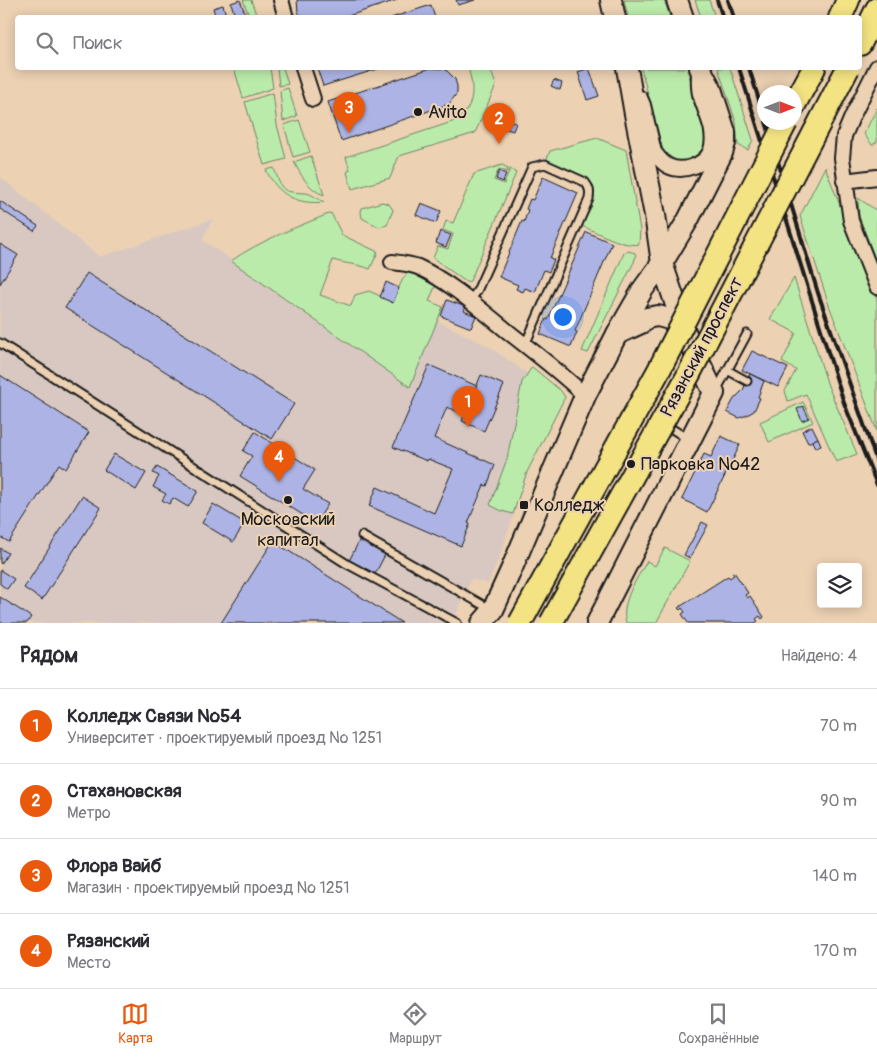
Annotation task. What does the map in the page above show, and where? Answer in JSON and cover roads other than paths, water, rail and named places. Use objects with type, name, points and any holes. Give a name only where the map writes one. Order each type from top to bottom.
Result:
[{"type":"main road","points":[[611,0],[614,15]]},
{"type":"main road","points":[[677,0],[682,15]]},
{"type":"main road","points":[[841,15],[848,0]]},
{"type":"main road","points":[[862,40],[877,9]]},
{"type":"main road","points":[[488,616],[512,568],[585,396],[643,289],[662,263],[688,220],[715,168],[725,143],[725,132],[711,89],[700,70]]},
{"type":"main road","points":[[802,91],[813,70]]},
{"type":"main road","name":"Рязанский проспект","points":[[551,623],[688,374],[847,70]]},
{"type":"main road","points":[[597,623],[714,393],[685,332],[662,263],[629,74]]},
{"type":"main road","name":"Рязанский проспект","points":[[520,623],[659,370],[782,130]]},
{"type":"main road","points":[[617,334],[641,323],[646,318],[658,316],[669,319],[685,332]]},
{"type":"street","points":[[281,0],[285,15]]},
{"type":"street","points":[[877,67],[844,136],[842,158],[851,221],[877,287]]},
{"type":"street","points":[[304,70],[313,99]]},
{"type":"street","points":[[629,74],[643,106],[654,152],[666,166],[685,169],[697,165],[708,156],[712,139],[712,132],[699,91],[699,70]]},
{"type":"street","points":[[844,181],[877,177]]},
{"type":"street","points":[[392,262],[418,267],[470,301],[585,396]]},
{"type":"lane","points":[[470,301],[477,291],[532,167],[545,164],[585,182],[589,186],[589,199],[525,345]]},
{"type":"lane","points":[[714,393],[747,334]]},
{"type":"lane","points":[[0,343],[347,564],[457,623]]},
{"type":"lane","points":[[727,370],[747,381]]},
{"type":"lane","points":[[669,427],[690,440]]},
{"type":"lane","points":[[362,536],[480,605],[488,616]]},
{"type":"railway","points":[[717,0],[722,15]]},
{"type":"railway","points":[[728,0],[733,15]]},
{"type":"railway","points":[[740,70],[844,403],[877,485]]},
{"type":"railway","points":[[750,70],[757,94]]},
{"type":"railway","points":[[768,130],[818,293],[877,462]]},
{"type":"place","name":"Avito","points":[[418,112]]},
{"type":"place","name":"Флора Вайб","points":[[349,133]]},
{"type":"place","name":"Стахановская","points":[[499,144]]},
{"type":"place","name":"Колледж Связи №54","points":[[468,427]]},
{"type":"place","name":"Парковка №42","points":[[631,464]]},
{"type":"place","name":"Рязанский","points":[[279,482]]},
{"type":"place","name":"Московский капитал","points":[[288,500]]},
{"type":"place","name":"Колледж","points":[[524,505]]}]
